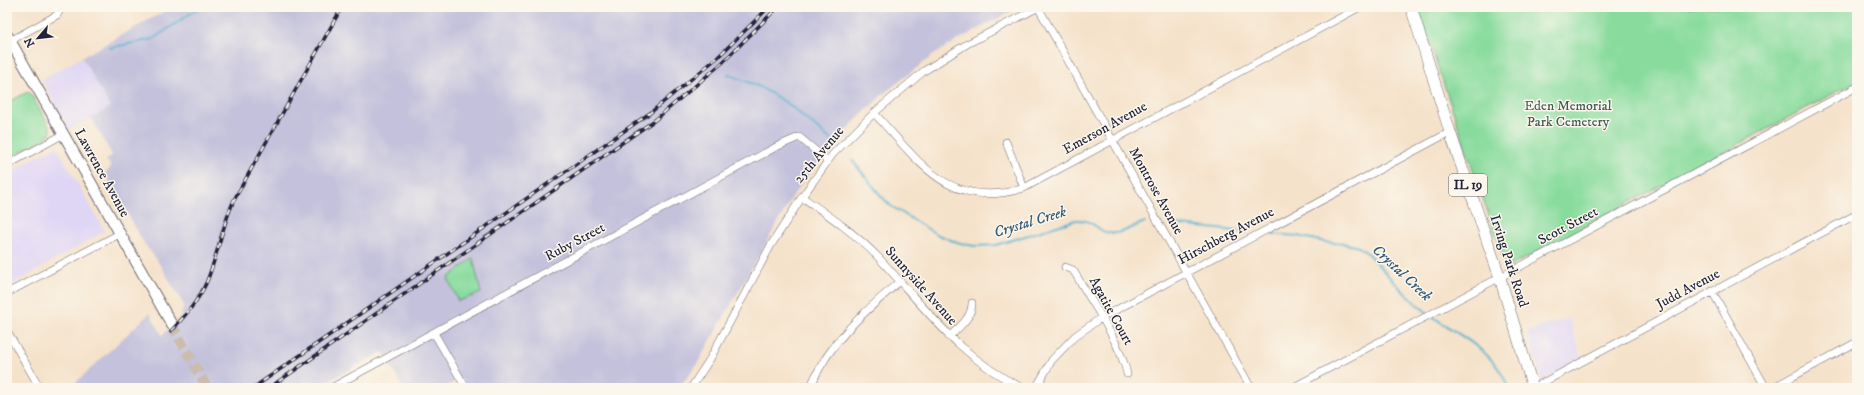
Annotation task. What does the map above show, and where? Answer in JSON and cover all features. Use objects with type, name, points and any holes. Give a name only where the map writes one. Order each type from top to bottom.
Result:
[{"type":"main road","name":"Irving Park Road","points":[[1411,7],[1450,132],[1500,278],[1533,388]]},
{"type":"main road","name":"Lawrence Avenue","points":[[9,38],[172,325]]},
{"type":"street","name":"Montrose Avenue","points":[[1039,7],[1251,388]]},
{"type":"street","name":"25th Avenue","points":[[691,388],[717,346],[771,245],[802,197],[828,161],[874,113],[924,71],[967,44],[1039,7]]},
{"type":"street","name":"Emerson Avenue","points":[[874,113],[930,172],[948,185],[967,192],[980,194],[1009,192],[1024,188],[1112,139],[1360,7]]},
{"type":"street","points":[[9,38],[53,17],[60,9]]},
{"type":"street","name":"Scott Street","points":[[1292,388],[1857,87]]},
{"type":"street","name":"Hirschberg Avenue","points":[[1036,388],[1052,360],[1075,336],[1101,318],[1450,132]]},
{"type":"street","points":[[7,165],[64,134]]},
{"type":"street","name":"Ruby Street","points":[[335,387],[775,148],[799,137],[828,161]]},
{"type":"street","points":[[1006,142],[1024,188]]},
{"type":"street","name":"Sunnyside Avenue","points":[[802,197],[856,236],[877,257],[949,337],[966,352],[996,374],[1023,388]]},
{"type":"street","name":"Judd Avenue","points":[[1533,388],[1857,214]]},
{"type":"street","points":[[7,294],[119,234]]},
{"type":"street","name":"Agatite Court","points":[[1065,267],[1073,270],[1101,318],[1125,364],[1127,374]]},
{"type":"street","points":[[810,388],[821,365],[842,335],[864,312],[899,282]]},
{"type":"street","points":[[1712,291],[1766,388]]},
{"type":"street","points":[[949,337],[967,318],[972,309],[972,303]]},
{"type":"street","points":[[7,331],[40,388]]},
{"type":"street","points":[[434,333],[466,388]]},
{"type":"street","points":[[1772,388],[1857,342]]},
{"type":"shaded area","points":[[172,7],[1019,7],[956,41],[932,56],[883,94],[848,128],[816,163],[794,194],[697,364],[679,388],[467,388],[461,378],[444,388],[403,388],[383,352],[315,388],[219,388],[217,385],[212,388],[70,388],[150,313],[162,335],[180,318],[184,305],[159,263],[144,243],[105,173],[110,169],[110,165],[106,160],[112,155],[91,118],[110,107],[82,57]]},
{"type":"shaded area","points":[[82,57],[110,107],[69,130],[42,80]]},
{"type":"shaded area","points":[[56,146],[105,231],[7,287],[7,174]]},
{"type":"shaded area","points":[[1569,318],[1582,360],[1542,381],[1527,332]]},
{"type":"green space","name":"Eden Memorial Park Cemetery","points":[[1417,7],[1857,7],[1857,81],[1507,268]]},
{"type":"green space","points":[[29,91],[50,127],[51,132],[46,138],[9,158],[7,154],[7,103]]},
{"type":"green space","points":[[473,258],[481,293],[458,301],[448,278]]},
{"type":"waterway","name":"Crystal Creek","points":[[109,48],[153,39],[200,7]]},
{"type":"waterway","name":"Crystal Creek","points":[[728,74],[760,87],[787,103],[831,140]]},
{"type":"waterway","name":"Crystal Creek","points":[[852,160],[891,206],[936,234],[956,242],[974,246],[996,245],[1076,220],[1087,221],[1109,233],[1118,233],[1145,222]]},
{"type":"waterway","name":"Crystal Creek","points":[[1171,224],[1246,232]]},
{"type":"waterway","name":"Crystal Creek","points":[[1273,234],[1298,236],[1359,247],[1367,253],[1418,305],[1430,315],[1470,341],[1493,361],[1502,374],[1508,388]]},
{"type":"tunnel","points":[[172,325],[207,388]]},
{"type":"railway","points":[[171,331],[191,308],[204,288],[235,198],[342,7]]},
{"type":"railway","points":[[253,388],[650,113],[717,58],[769,7]]},
{"type":"railway","points":[[269,388],[655,120],[722,63],[778,7]]}]
